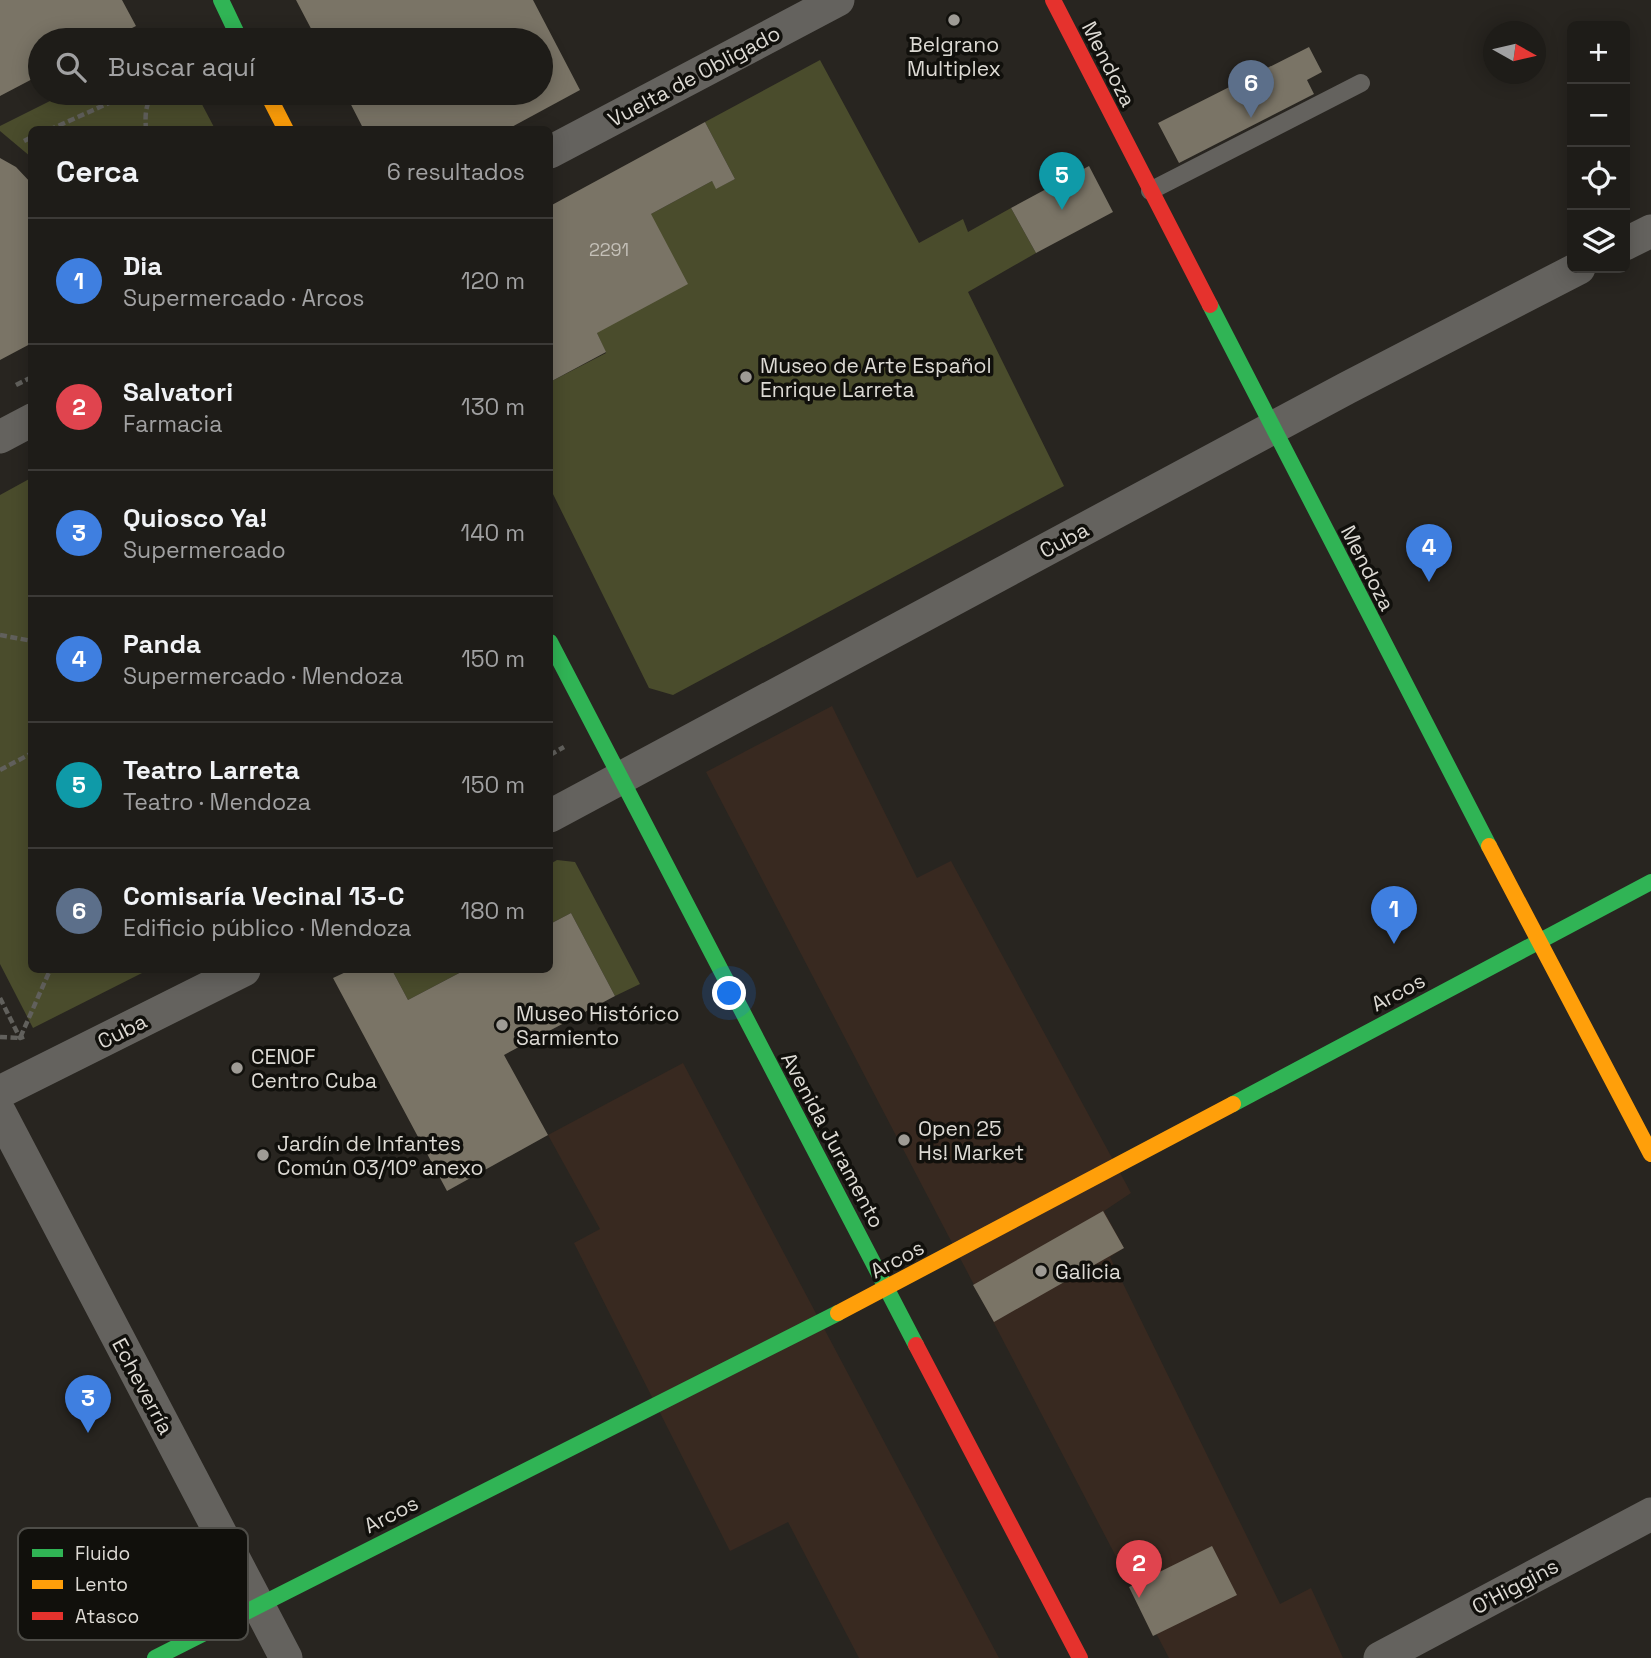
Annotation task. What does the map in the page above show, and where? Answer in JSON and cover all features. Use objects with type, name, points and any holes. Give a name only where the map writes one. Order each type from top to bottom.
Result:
[{"type":"street","points":[[221,0],[234,28]]},
{"type":"street","name":"Vuelta de Obligado","points":[[553,150],[838,0]]},
{"type":"street","name":"Mendoza","points":[[1053,0],[1538,942],[1651,1154]]},
{"type":"street","points":[[273,105],[284,126]]},
{"type":"street","points":[[1630,242],[1651,231]]},
{"type":"street","name":"Cuba","points":[[553,814],[1272,428],[1569,273]]},
{"type":"street","points":[[0,436],[28,423]]},
{"type":"street","name":"Avenida Juramento","points":[[553,648],[1080,1658]]},
{"type":"street","name":"Arcos","points":[[248,1610],[887,1288],[1651,882]]},
{"type":"street","name":"Cuba","points":[[0,1092],[238,973]]},
{"type":"street","name":"Echeverría","points":[[0,1113],[218,1528]]},
{"type":"street","name":"O'Higgins","points":[[1380,1658],[1651,1514]]},
{"type":"street","name":"Echeverría","points":[[248,1586],[286,1658]]},
{"type":"street","name":"Arcos","points":[[155,1658],[190,1640]]},
{"type":"lane","points":[[1150,191],[1361,83]]},
{"type":"path","points":[[58,126],[104,105]]},
{"type":"path","points":[[146,126],[147,105]]},
{"type":"path","points":[[24,141],[28,139]]},
{"type":"path","points":[[0,635],[28,640]]},
{"type":"path","points":[[0,770],[28,755]]},
{"type":"path","points":[[20,1038],[49,973]]},
{"type":"path","points":[[0,998],[20,1038]]},
{"type":"path","points":[[1,1037],[20,1038],[37,1034]]},
{"type":"shaded area","points":[[832,706],[917,878],[951,861],[1131,1193],[1104,1211],[1124,1248],[1110,1257],[1280,1604],[1311,1588],[1343,1658],[1169,1658],[706,772]]},
{"type":"shaded area","points":[[683,1063],[999,1658],[859,1658],[788,1522],[730,1551],[574,1243],[600,1229],[548,1135]]},
{"type":"green space","points":[[820,60],[919,243],[963,219],[968,232],[1011,208],[1036,253],[968,292],[1064,486],[673,695],[649,688],[553,494],[553,380],[606,353],[597,333],[651,214],[712,181],[717,188],[735,179],[705,122]]},
{"type":"green space","points":[[42,105],[202,105],[213,126],[28,126],[28,154],[0,131],[0,126]]},
{"type":"green space","points":[[28,480],[28,973],[142,973],[33,1028],[0,964],[0,495]]},
{"type":"green space","points":[[557,860],[575,862],[640,984],[615,996],[571,913],[553,922],[553,862]]},
{"type":"green space","points":[[394,973],[459,973],[408,1000]]},
{"type":"building","points":[[0,0],[122,0],[136,26],[132,28],[28,28],[28,81],[0,96]]},
{"type":"building","points":[[296,0],[533,0],[548,28],[311,28]]},
{"type":"building","points":[[553,38],[580,90],[553,105]]},
{"type":"building","points":[[1309,47],[1322,72],[1307,80],[1314,94],[1179,163],[1158,123]]},
{"type":"building","points":[[351,105],[552,105],[513,126],[362,126]]},
{"type":"building","points":[[705,122],[735,179],[716,189],[712,181],[651,214],[688,284],[597,333],[606,352],[553,380],[553,204]]},
{"type":"building","points":[[0,158],[16,167],[28,180],[28,345],[0,360]]},
{"type":"building","points":[[1089,166],[1113,212],[1036,253],[1011,208]]},
{"type":"building","points":[[571,913],[615,996],[504,1055],[548,1135],[447,1191],[333,978],[344,973],[394,973],[408,1000],[459,973],[553,973],[553,922]]},
{"type":"building","name":"Galicia","points":[[1103,1211],[1124,1248],[994,1322],[973,1285]]},
{"type":"building","points":[[1212,1546],[1237,1595],[1153,1636],[1129,1587]]},
{"type":"traffic: fast","points":[[221,0],[234,28]]},
{"type":"traffic: fast","points":[[1210,305],[1489,846]]},
{"type":"traffic: fast","points":[[553,648],[916,1345]]},
{"type":"traffic: fast","points":[[1233,1104],[1651,882]]},
{"type":"traffic: fast","points":[[248,1611],[838,1313]]},
{"type":"traffic: fast","points":[[155,1658],[191,1640]]},
{"type":"traffic: slow","points":[[273,105],[284,126]]},
{"type":"traffic: slow","points":[[1489,846],[1651,1154]]},
{"type":"traffic: slow","points":[[838,1313],[1233,1104]]},
{"type":"traffic: jam","points":[[1053,0],[1210,305]]},
{"type":"traffic: jam","points":[[916,1345],[1080,1658]]},
{"type":"place","name":"Belgrano Multiplex","points":[[954,20]]},
{"type":"place","name":"Comisaría Vecinal 13-C","points":[[1251,118]]},
{"type":"place","name":"Teatro Larreta","points":[[1062,210]]},
{"type":"place","name":"Museo de Arte Español Enrique Larreta","points":[[746,377]]},
{"type":"place","name":"Panda","points":[[1429,582]]},
{"type":"place","name":"Dia","points":[[1394,944]]},
{"type":"place","name":"Museo Histórico Sarmiento","points":[[502,1025]]},
{"type":"place","name":"CENOF Centro Cuba","points":[[237,1068]]},
{"type":"place","name":"Open 25 Hs! Market","points":[[904,1140]]},
{"type":"place","name":"Jardín de Infantes Común 03/10° anexo","points":[[263,1155]]},
{"type":"place","name":"Galicia","points":[[1041,1271]]},
{"type":"place","name":"Quiosco Ya!","points":[[88,1433]]},
{"type":"place","name":"Salvatori","points":[[1139,1598]]}]
